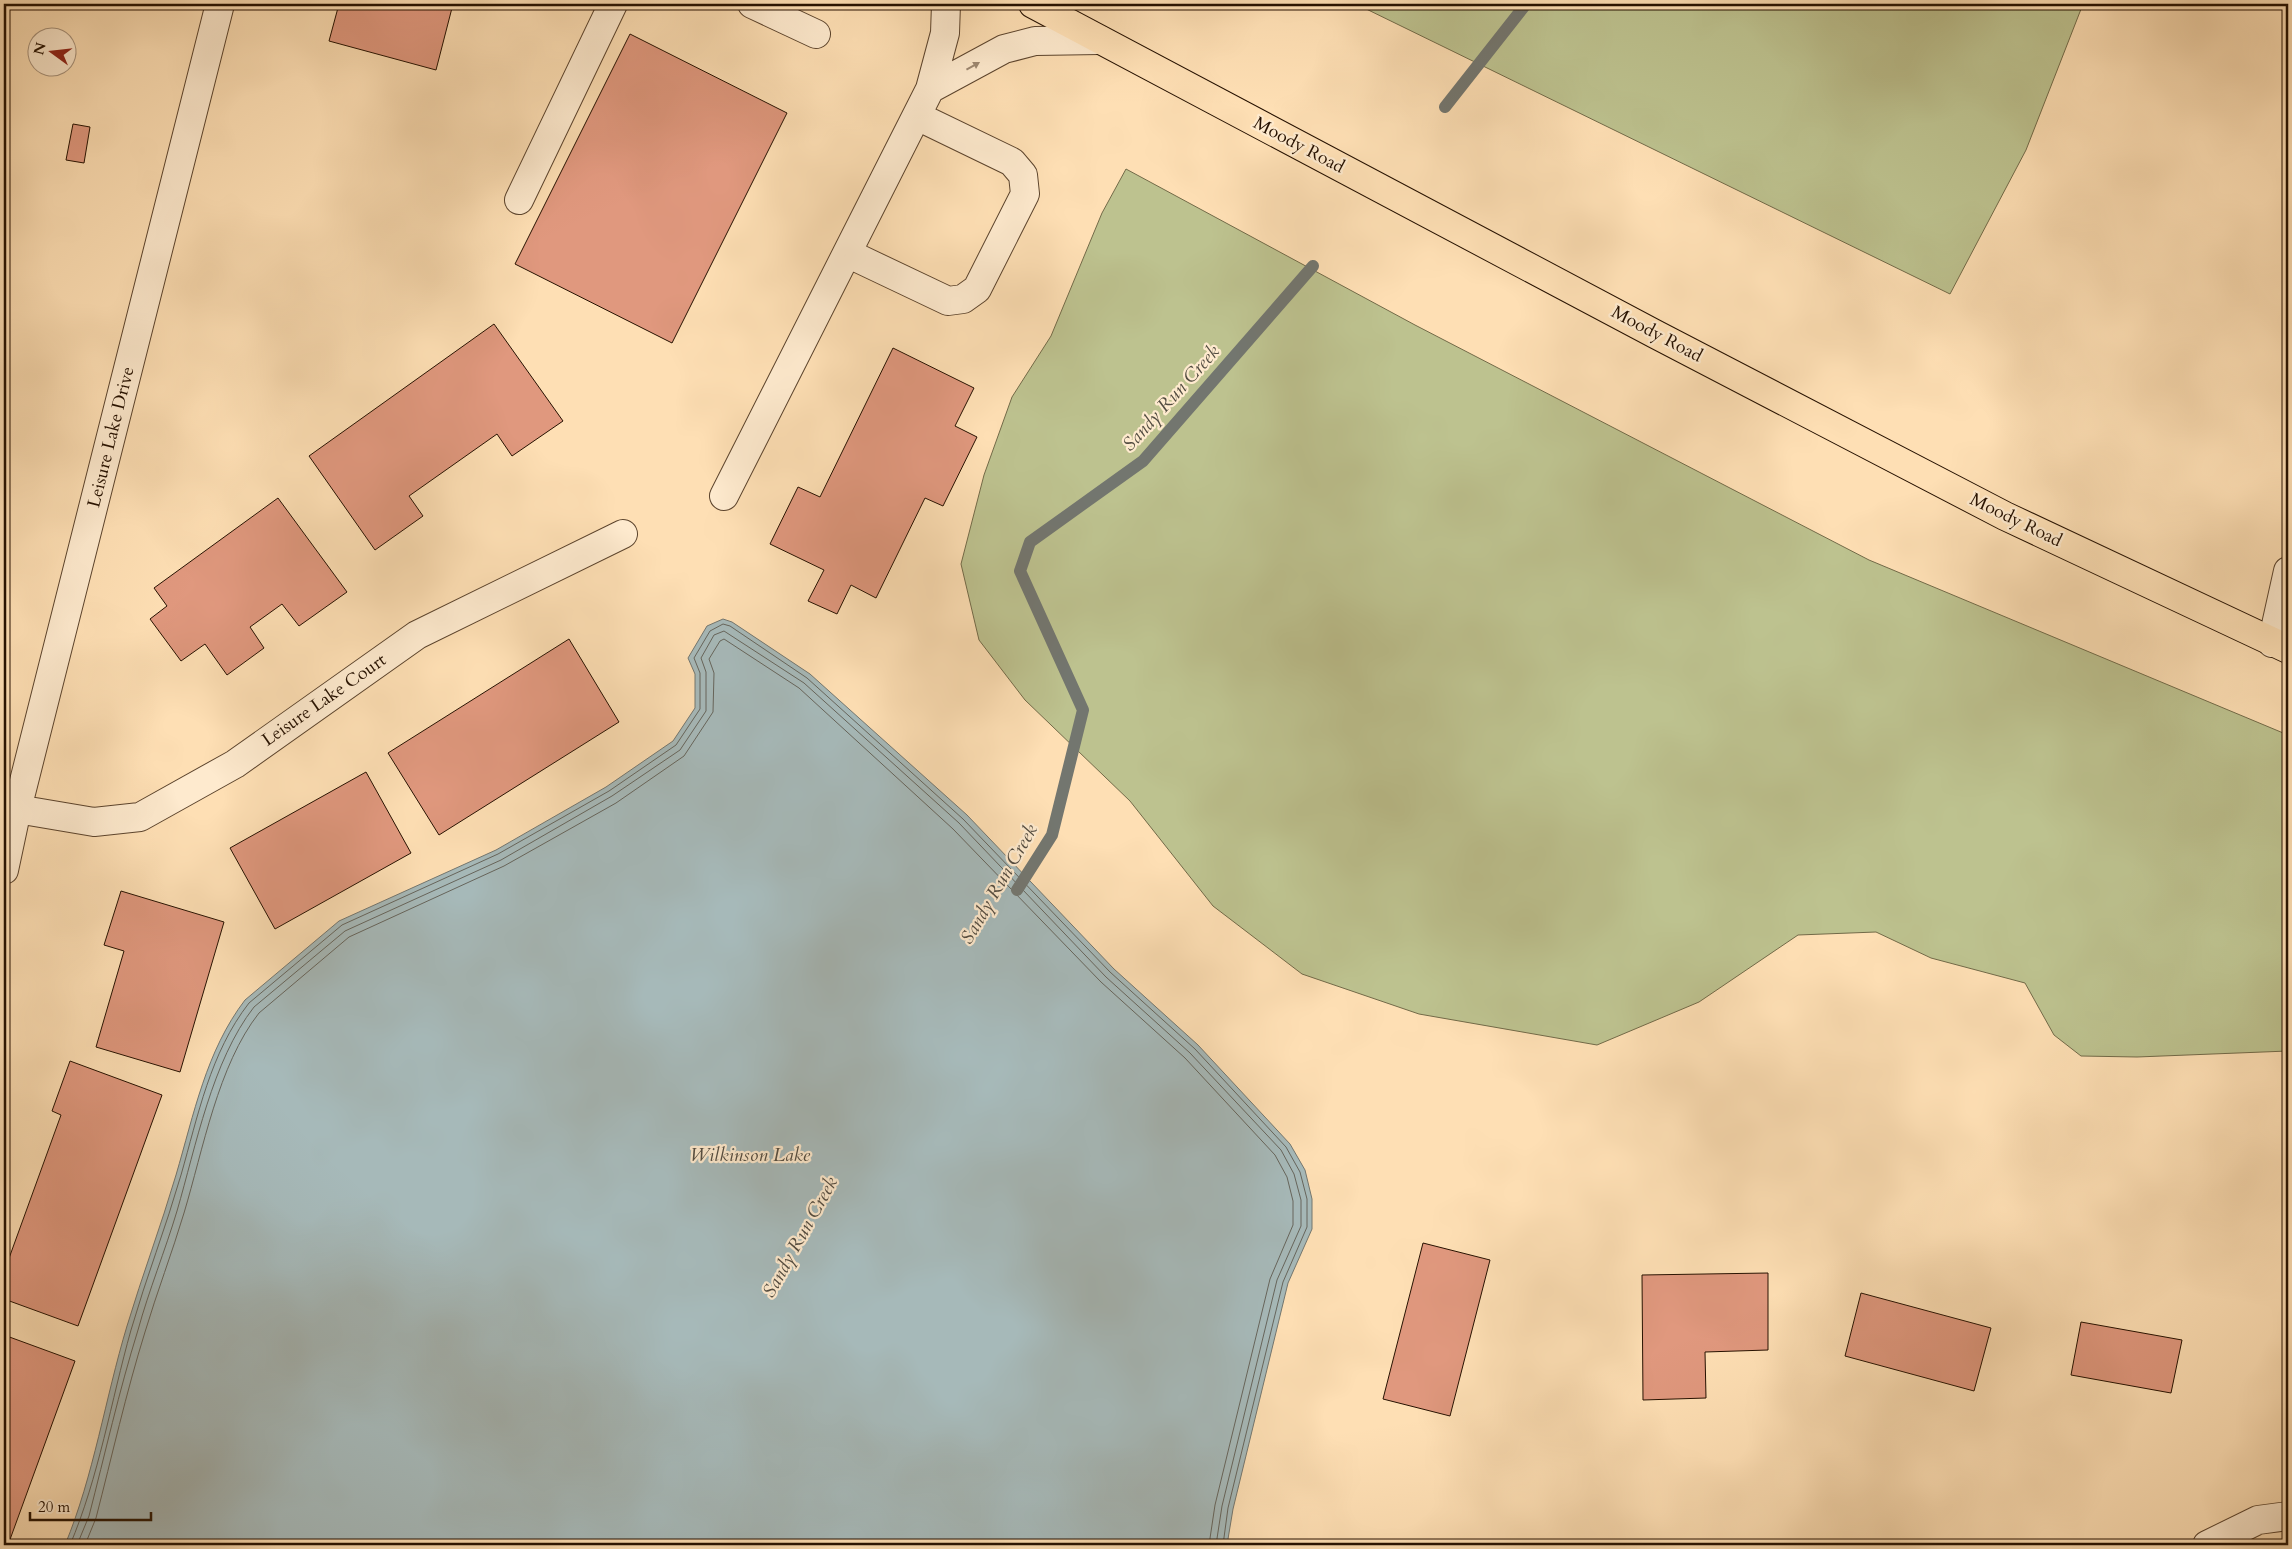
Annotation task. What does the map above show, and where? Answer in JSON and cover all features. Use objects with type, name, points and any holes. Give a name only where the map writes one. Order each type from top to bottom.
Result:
[{"type":"main road","name":"Moody Road","points":[[1033,4],[2005,516],[2280,646]]},
{"type":"street","name":"Leisure Lake Drive","points":[[4,870],[17,809],[220,4]]},
{"type":"street","points":[[519,200],[613,4]]},
{"type":"street","points":[[752,4],[816,34]]},
{"type":"street","points":[[724,496],[930,89],[946,33],[946,4]]},
{"type":"street","points":[[930,89],[1004,49],[1035,42],[1100,40]]},
{"type":"street","points":[[848,253],[948,301],[964,299],[977,289],[1025,194],[1023,176],[1012,162],[917,116]]},
{"type":"street","name":"Leisure Lake Court","points":[[17,809],[94,822],[140,817],[235,764],[417,635],[623,534]]},
{"type":"street","points":[[2280,646],[2288,571]]},
{"type":"street","points":[[2207,1545],[2258,1520],[2288,1516]]},
{"type":"green space","points":[[1356,4],[2083,4],[2026,150],[1950,294]]},
{"type":"green space","points":[[1126,169],[1415,325],[1869,560],[2288,735],[2288,1051],[2137,1057],[2081,1056],[2054,1035],[2025,983],[1931,958],[1876,932],[1798,935],[1699,1002],[1597,1045],[1419,1014],[1302,974],[1213,906],[1130,801],[1025,700],[979,640],[961,564],[984,475],[1012,397],[1051,336],[1102,213]]},
{"type":"water","name":"Wilkinson Lake","points":[[723,619],[732,622],[810,674],[967,815],[1114,969],[1198,1045],[1290,1144],[1305,1170],[1312,1199],[1312,1229],[1288,1283],[1233,1509],[1227,1545],[65,1545],[84,1492],[119,1353],[170,1194],[195,1106],[220,1040],[245,1000],[339,921],[496,850],[606,787],[673,741],[695,708],[695,674],[688,658],[707,626]]},
{"type":"building","points":[[339,4],[453,4],[436,70],[329,41]]},
{"type":"building","points":[[630,34],[787,113],[672,343],[515,264]]},
{"type":"building","points":[[73,124],[90,127],[84,163],[66,160]]},
{"type":"building","points":[[494,324],[563,421],[512,456],[497,434],[409,496],[423,516],[375,550],[309,456]]},
{"type":"building","points":[[893,348],[974,388],[955,426],[977,437],[943,506],[925,498],[876,598],[851,585],[837,614],[808,601],[824,570],[770,544],[798,487],[820,497]]},
{"type":"building","points":[[278,498],[347,592],[299,626],[282,604],[250,627],[264,648],[227,675],[205,644],[181,661],[150,619],[167,606],[154,588]]},
{"type":"building","points":[[569,639],[619,722],[439,835],[388,753]]},
{"type":"building","points":[[366,772],[411,853],[275,929],[230,848]]},
{"type":"building","points":[[121,891],[224,922],[180,1072],[96,1047],[124,951],[104,945]]},
{"type":"building","points":[[70,1061],[162,1095],[78,1326],[4,1299],[4,1272],[61,1115],[52,1111]]},
{"type":"building","points":[[1423,1243],[1490,1260],[1450,1416],[1383,1399]]},
{"type":"building","points":[[1768,1273],[1768,1350],[1705,1352],[1706,1398],[1643,1400],[1642,1275]]},
{"type":"building","points":[[1861,1293],[1991,1328],[1974,1391],[1845,1356]]},
{"type":"building","points":[[2081,1322],[2182,1340],[2171,1393],[2071,1375]]},
{"type":"building","points":[[4,1335],[75,1361],[8,1545],[4,1545]]},
{"type":"waterway","name":"Sandy Run Creek","points":[[1445,107],[1526,4]]},
{"type":"waterway","name":"Sandy Run Creek","points":[[1017,890],[1052,835],[1083,710],[1020,571],[1030,542],[1143,461],[1313,266]]}]
